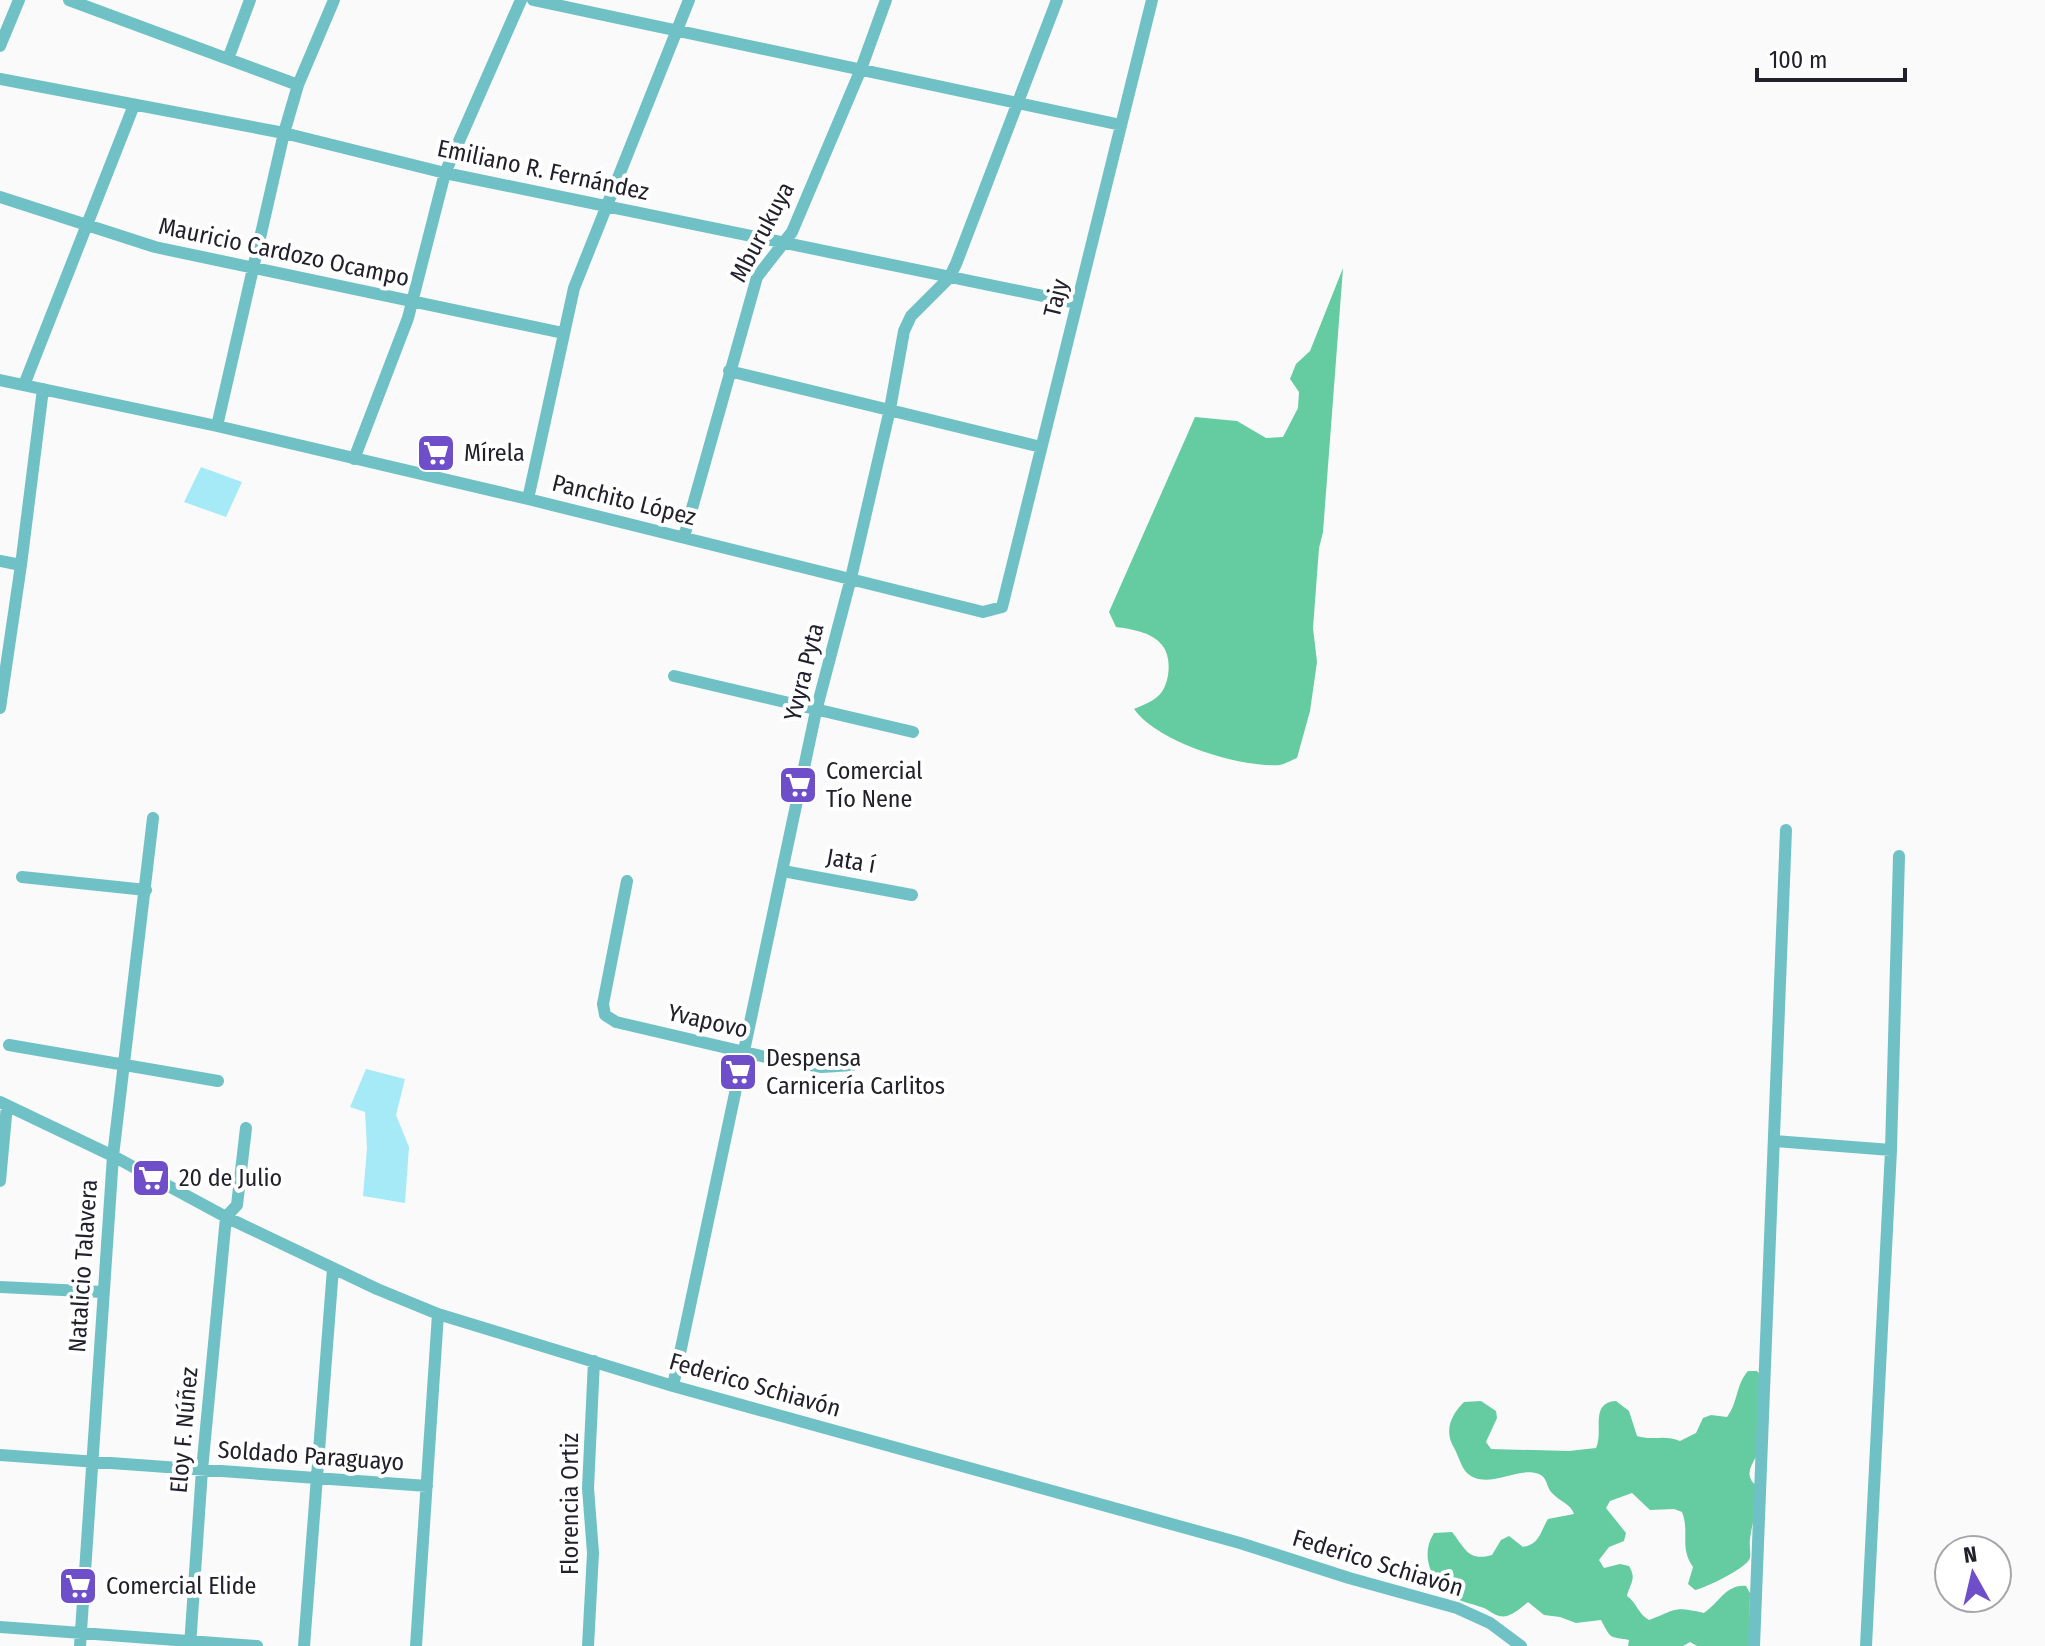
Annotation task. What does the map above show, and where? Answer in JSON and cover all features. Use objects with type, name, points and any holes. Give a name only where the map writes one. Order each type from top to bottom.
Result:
[{"type":"street","points":[[0,46],[19,0]]},
{"type":"street","points":[[69,0],[298,85]]},
{"type":"street","points":[[228,59],[250,0]]},
{"type":"street","points":[[217,426],[284,133],[298,85],[334,0]]},
{"type":"street","points":[[354,459],[413,303],[445,173],[521,0]]},
{"type":"street","points":[[533,0],[1121,125]]},
{"type":"street","points":[[528,499],[574,288],[689,0]]},
{"type":"street","name":"Mburukuya","points":[[684,537],[757,277],[792,232],[861,69],[886,0]]},
{"type":"street","name":"Yvyra Pyta","points":[[673,1386],[816,711],[851,578],[890,409],[904,331],[911,316],[949,278],[1057,0]]},
{"type":"street","name":"Tajy","points":[[1002,607],[1152,0]]},
{"type":"street","name":"Emiliano R. Fernández","points":[[0,79],[284,133],[445,173],[1077,303]]},
{"type":"street","points":[[24,385],[134,105]]},
{"type":"street","name":"Mauricio Cardozo Ocampo","points":[[0,197],[155,247],[563,333]]},
{"type":"street","points":[[729,371],[1041,447]]},
{"type":"street","name":"Panchito López","points":[[0,380],[217,426],[528,499],[983,612],[1002,607]]},
{"type":"street","points":[[0,708],[2,674],[21,565],[43,389]]},
{"type":"street","points":[[0,561],[21,565]]},
{"type":"street","points":[[674,676],[913,732]]},
{"type":"street","name":"Natalicio Talavera","points":[[80,1640],[113,1156],[153,818]]},
{"type":"street","points":[[1754,1646],[1786,830]]},
{"type":"street","points":[[1866,1646],[1891,1150],[1899,856]]},
{"type":"street","name":"Jata í","points":[[783,871],[912,895]]},
{"type":"street","points":[[22,877],[146,890]]},
{"type":"street","name":"Yvapovo","points":[[627,881],[603,1004],[605,1015],[616,1022],[822,1067],[852,1065]]},
{"type":"street","points":[[9,1045],[218,1081]]},
{"type":"street","points":[[0,1181],[3,1104]]},
{"type":"street","name":"Federico Schiavón","points":[[3,1104],[113,1156],[226,1217],[377,1289],[438,1314],[673,1386],[1240,1543],[1457,1608],[1490,1623],[1521,1646]]},
{"type":"street","name":"Eloy F. Núñez","points":[[191,1644],[202,1470],[226,1217],[237,1205],[246,1128]]},
{"type":"street","points":[[1775,1141],[1891,1150]]},
{"type":"street","points":[[304,1646],[333,1268]]},
{"type":"street","points":[[0,1287],[103,1292]]},
{"type":"street","points":[[416,1646],[438,1314]]},
{"type":"street","name":"Florencia Ortiz","points":[[588,1646],[593,1553],[588,1488],[594,1361]]},
{"type":"street","name":"Soldado Paraguayo","points":[[0,1455],[427,1486]]},
{"type":"street","points":[[0,1627],[80,1640],[257,1646]]},
{"type":"green space","points":[[1343,268],[1313,628],[1317,662],[1310,711],[1297,758],[1280,765],[1244,762],[1180,742],[1145,721],[1134,709],[1161,693],[1168,676],[1167,656],[1162,645],[1153,637],[1116,627],[1109,612],[1195,417],[1237,421],[1266,438],[1283,437],[1298,408],[1299,392],[1290,379],[1296,364],[1310,351]]},
{"type":"green space","points":[[1748,1371],[1757,1371],[1765,1381],[1766,1410],[1765,1439],[1750,1471],[1753,1483],[1760,1488],[1747,1562],[1725,1577],[1695,1590],[1688,1584],[1693,1567],[1686,1553],[1682,1512],[1674,1509],[1650,1510],[1632,1493],[1610,1501],[1606,1508],[1626,1533],[1624,1541],[1609,1547],[1599,1560],[1604,1568],[1620,1564],[1629,1566],[1633,1578],[1627,1596],[1649,1620],[1676,1610],[1704,1613],[1728,1591],[1746,1586],[1750,1593],[1749,1646],[1697,1646],[1690,1642],[1683,1646],[1628,1646],[1629,1640],[1611,1636],[1601,1620],[1576,1623],[1544,1615],[1528,1602],[1510,1615],[1500,1616],[1454,1597],[1434,1577],[1428,1551],[1434,1533],[1452,1532],[1468,1552],[1484,1557],[1492,1555],[1501,1540],[1509,1536],[1523,1547],[1529,1545],[1539,1537],[1548,1519],[1574,1514],[1552,1493],[1539,1474],[1530,1472],[1483,1480],[1467,1473],[1449,1434],[1453,1417],[1464,1402],[1481,1401],[1496,1411],[1497,1418],[1486,1442],[1491,1449],[1569,1451],[1596,1448],[1600,1412],[1608,1403],[1616,1401],[1629,1411],[1637,1436],[1680,1441],[1696,1433],[1703,1418],[1711,1415],[1727,1417]]},
{"type":"water","points":[[201,467],[242,482],[226,517],[184,502]]},
{"type":"water","points":[[366,1069],[405,1079],[396,1115],[409,1147],[405,1203],[363,1196],[367,1148],[365,1112],[350,1107]]},
{"type":"place","name":"Mírela","points":[[436,453]]},
{"type":"place","name":"Comercial Tío Nene","points":[[798,785]]},
{"type":"place","name":"Despensa Carnicería Carlitos","points":[[738,1072]]},
{"type":"place","name":"20 de Julio","points":[[151,1178]]},
{"type":"place","name":"Comercial Elide","points":[[78,1586]]}]
